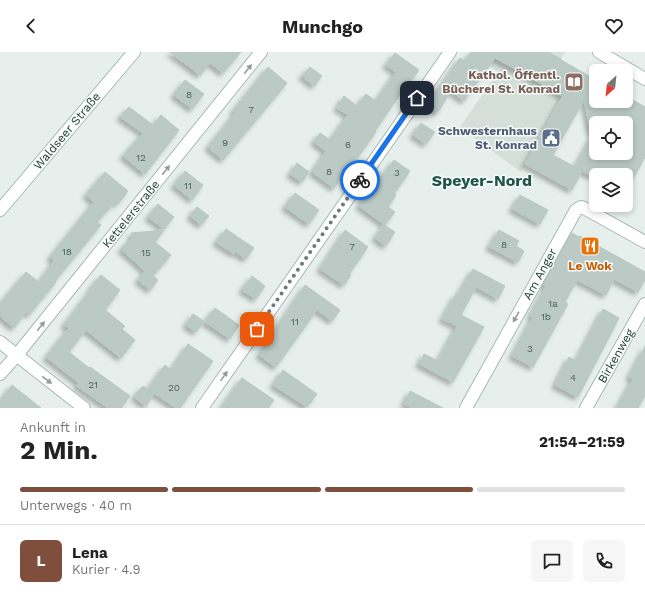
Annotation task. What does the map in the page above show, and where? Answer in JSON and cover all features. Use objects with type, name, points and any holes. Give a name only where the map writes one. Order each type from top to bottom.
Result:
[{"type":"street","name":"Waldseer Straße","points":[[0,210],[134,52]]},
{"type":"street","name":"Kettelerstraße","points":[[0,374],[261,52]]},
{"type":"street","points":[[202,408],[450,52]]},
{"type":"street","points":[[599,52],[645,80]]},
{"type":"street","name":"Am Anger","points":[[466,408],[576,210],[581,207],[584,208],[645,242]]},
{"type":"street","name":"Birkenweg","points":[[586,408],[645,304]]},
{"type":"street","points":[[0,342],[84,408]]},
{"type":"shaded area","points":[[470,52],[565,52],[547,85],[563,93],[521,172],[460,127],[498,72]]},
{"type":"building","points":[[170,52],[241,52],[223,73],[210,63],[200,75]]},
{"type":"building","points":[[471,52],[548,52],[589,76],[589,108],[633,108],[633,100],[645,107],[645,157],[633,178],[633,168],[589,168],[589,174],[582,171],[572,190],[525,164],[563,96],[495,58],[464,101],[451,91],[438,112],[427,105],[460,58],[465,61]]},
{"type":"building","points":[[395,53],[419,70],[410,82],[409,81],[375,131],[376,132],[334,188],[312,172],[326,151],[314,142],[320,133],[330,140],[348,115],[337,108],[344,96],[357,106],[366,94],[376,101],[396,72],[386,65]]},
{"type":"building","points":[[268,67],[287,83],[223,160],[208,147],[235,113],[233,111]]},
{"type":"building","points":[[310,67],[322,76],[314,86],[302,76]]},
{"type":"building","points":[[185,80],[204,94],[192,109],[174,95]]},
{"type":"building","points":[[129,107],[153,125],[161,115],[179,130],[145,174],[123,156],[143,133],[120,117]]},
{"type":"building","points":[[421,123],[435,132],[426,144],[413,135]]},
{"type":"building","points":[[394,160],[410,171],[394,194],[396,195],[388,207],[395,212],[385,225],[359,206],[376,181],[378,183]]},
{"type":"building","points":[[297,163],[309,172],[302,182],[290,174]]},
{"type":"building","points":[[185,171],[203,185],[192,200],[174,185]]},
{"type":"building","points":[[105,172],[128,191],[118,204],[115,202],[97,222],[101,225],[29,315],[26,312],[14,328],[0,316],[0,304],[26,272],[39,282],[54,261],[50,257],[94,202],[86,195]]},
{"type":"building","points":[[295,193],[319,210],[309,224],[285,207]]},
{"type":"building","points":[[520,195],[548,210],[540,224],[512,209]]},
{"type":"building","points":[[158,204],[174,217],[164,229],[148,217]]},
{"type":"building","points":[[197,207],[209,216],[201,225],[190,216]]},
{"type":"building","points":[[384,225],[395,232],[386,246],[375,238]]},
{"type":"building","points":[[226,229],[254,248],[246,259],[236,252],[234,254],[216,242]]},
{"type":"building","points":[[164,230],[155,242],[171,255],[153,276],[158,280],[150,290],[138,280],[145,271],[121,249],[132,238],[131,233]]},
{"type":"building","points":[[345,230],[368,247],[349,274],[351,275],[344,285],[320,269]]},
{"type":"building","points":[[499,230],[519,241],[516,246],[524,251],[518,262],[489,247]]},
{"type":"building","points":[[572,233],[645,272],[645,280],[638,292],[614,279],[606,295],[577,280],[565,302],[568,304],[533,367],[512,356],[533,317],[530,316],[546,286],[543,284]]},
{"type":"building","points":[[473,269],[505,286],[498,299],[476,287],[461,315],[484,327],[453,382],[419,364],[424,354],[438,361],[457,326],[442,319],[456,294],[458,295]]},
{"type":"building","points":[[101,275],[120,290],[105,310],[125,326],[122,329],[135,340],[121,358],[86,330],[69,352],[89,368],[90,367],[130,396],[121,408],[108,408],[77,386],[79,383],[46,357],[69,328],[64,325]]},
{"type":"building","points":[[252,276],[265,286],[256,299],[242,290]]},
{"type":"building","points":[[305,285],[340,310],[332,321],[317,310],[276,367],[259,355]]},
{"type":"building","points":[[215,308],[239,325],[230,339],[205,322]]},
{"type":"building","points":[[603,309],[619,318],[578,397],[555,385],[569,357],[576,361]]},
{"type":"building","points":[[193,314],[204,321],[196,332],[186,325]]},
{"type":"building","points":[[188,344],[213,361],[180,408],[176,408],[148,389],[165,365],[171,370]]},
{"type":"building","points":[[645,346],[645,396],[638,408],[617,408],[633,379],[629,377]]},
{"type":"building","points":[[283,370],[317,394],[307,407],[273,385]]},
{"type":"building","points":[[242,378],[274,400],[268,408],[221,408]]},
{"type":"building","points":[[12,385],[41,408],[0,408],[0,401]]},
{"type":"building","points":[[143,386],[154,394],[146,406],[134,397]]},
{"type":"building","points":[[410,391],[443,408],[412,408],[404,404]]},
{"type":"way so far","points":[[257,329],[360,180]]},
{"type":"place","name":"Kathol. Öffentl. Bücherei St. Konrad","points":[[574,82]]},
{"type":"place","name":"Schwesternhaus St. Konrad","points":[[551,138]]},
{"type":"place","name":"Le Wok","points":[[590,246]]},
{"type":"district","name":"Speyer-Nord","points":[[482,180]]},
{"type":"route","points":[[360,180],[417,98]]}]
